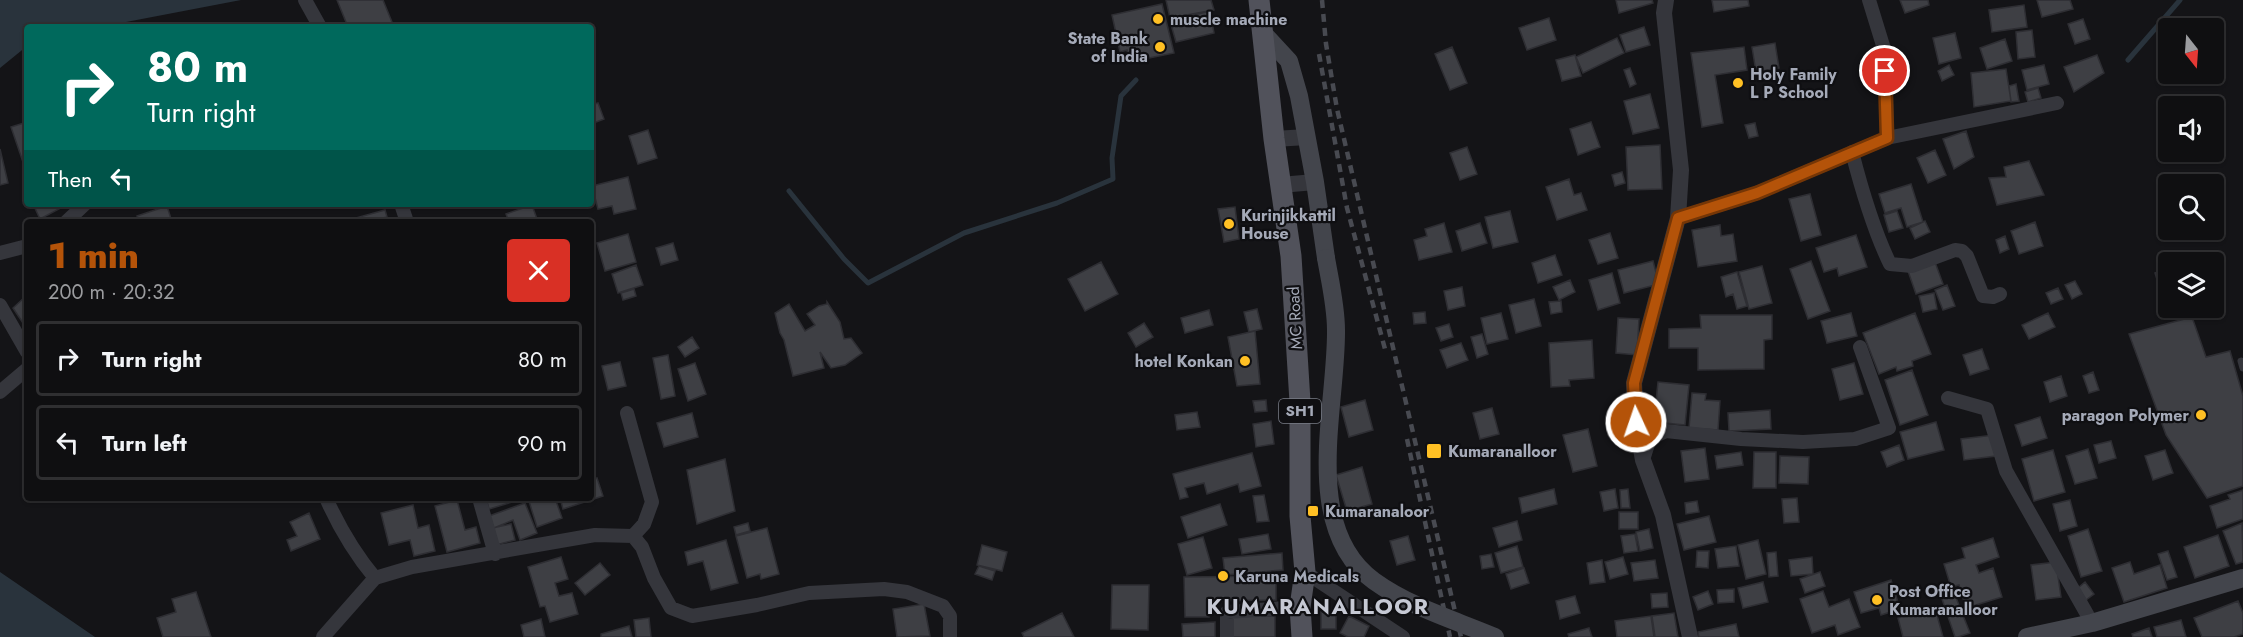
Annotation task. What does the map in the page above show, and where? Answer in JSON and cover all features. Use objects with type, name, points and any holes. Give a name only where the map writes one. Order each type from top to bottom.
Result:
[{"type":"main road","name":"MC Road","points":[[1259,0],[1274,139],[1291,256],[1300,402],[1300,516],[1305,572],[1300,607],[1302,637]]},
{"type":"main road","points":[[1264,34],[1289,61],[1299,96],[1315,182],[1336,328],[1329,441],[1330,503],[1333,521],[1340,539],[1354,562],[1374,581],[1405,600],[1495,637]]},
{"type":"main road","points":[[2028,637],[2092,623],[2243,578]]},
{"type":"street","points":[[305,0],[318,24]]},
{"type":"street","points":[[1666,0],[1664,13],[1681,170],[1678,218],[1634,383],[1636,422],[1643,460],[1664,514],[1690,637]]},
{"type":"street","points":[[1869,0],[1885,52],[1887,138]]},
{"type":"street","points":[[1678,218],[1757,193],[1887,138],[2057,103]]},
{"type":"street","points":[[1274,139],[1307,137]]},
{"type":"street","points":[[1852,152],[1868,209],[1890,264],[1912,266],[1956,250],[1962,251],[1967,256],[1983,296],[1993,297],[2000,294]]},
{"type":"street","points":[[1280,185],[1315,182]]},
{"type":"street","points":[[69,219],[83,207]]},
{"type":"street","points":[[0,253],[24,247]]},
{"type":"street","points":[[0,304],[24,347]]},
{"type":"street","points":[[1643,460],[1650,438],[1666,431],[1741,439],[1803,442],[1855,439],[1889,428],[1860,346]]},
{"type":"street","points":[[0,392],[24,372]]},
{"type":"street","points":[[1948,398],[1987,409],[2006,471],[2092,623]]},
{"type":"street","points":[[323,637],[375,578],[412,567],[595,535],[633,536],[644,524],[652,502],[627,413]]},
{"type":"street","points":[[328,501],[356,551],[375,578]]},
{"type":"street","points":[[480,501],[495,554]]},
{"type":"street","points":[[633,536],[642,547],[654,578],[671,608],[692,616],[809,593],[884,589],[907,592],[943,606],[950,616],[950,637]]},
{"type":"street","points":[[1305,572],[1403,637]]},
{"type":"street","points":[[1227,637],[1227,612],[1300,607]]},
{"type":"shaded area","points":[[0,0],[241,0],[116,24],[24,24],[24,48],[0,68]]},
{"type":"shaded area","points":[[0,572],[95,637],[0,637]]},
{"type":"building","points":[[337,0],[383,0],[393,24],[347,24]]},
{"type":"building","points":[[1166,0],[1211,0],[1214,10],[1170,18]]},
{"type":"building","points":[[1616,0],[1652,0],[1653,3],[1619,13]]},
{"type":"building","points":[[1712,0],[1748,0],[1749,6],[1714,12]]},
{"type":"building","points":[[1900,0],[1928,0],[1929,5],[1905,13]]},
{"type":"building","points":[[2037,0],[2070,0],[2073,9],[2042,17]]},
{"type":"building","points":[[1162,4],[1174,53],[1129,62],[1127,50],[1120,52],[1112,15]]},
{"type":"building","points":[[2024,5],[2027,27],[1992,32],[1989,10]]},
{"type":"building","points":[[1210,11],[1214,33],[1176,42],[1170,21]]},
{"type":"building","points":[[1549,18],[1556,40],[1527,50],[1519,28]]},
{"type":"building","points":[[2083,19],[2090,39],[2075,44],[2068,24]]},
{"type":"building","points":[[1644,27],[1650,45],[1626,52],[1620,35]]},
{"type":"building","points":[[2032,30],[2035,57],[2018,59],[2016,32]]},
{"type":"building","points":[[1955,33],[1961,58],[1939,64],[1933,38]]},
{"type":"building","points":[[1617,38],[1624,53],[1583,73],[1576,57]]},
{"type":"building","points":[[2005,39],[2012,61],[1987,69],[1980,48]]},
{"type":"building","points":[[1775,43],[1779,68],[1756,72],[1752,47]]},
{"type":"building","points":[[1452,47],[1467,83],[1450,90],[1435,54]]},
{"type":"building","name":"Holy Family L P School","points":[[1744,47],[1747,70],[1715,75],[1723,123],[1702,127],[1691,53]]},
{"type":"building","points":[[1575,55],[1581,76],[1562,81],[1556,60]]},
{"type":"building","points":[[2097,55],[2104,73],[2074,92],[2064,67]]},
{"type":"building","points":[[1949,65],[1954,75],[1942,81],[1938,71]]},
{"type":"building","points":[[2044,65],[2049,84],[2027,90],[2022,70]]},
{"type":"building","points":[[1630,68],[1636,84],[1630,87],[1624,70]]},
{"type":"building","points":[[2006,69],[2011,101],[1974,107],[1971,73]]},
{"type":"building","points":[[2016,84],[2019,101],[2011,102],[2009,86]]},
{"type":"building","points":[[2038,88],[2041,98],[2028,102],[2025,92]]},
{"type":"building","points":[[1650,94],[1659,128],[1633,134],[1624,101]]},
{"type":"building","points":[[598,103],[604,119],[594,123],[594,104]]},
{"type":"building","points":[[1591,122],[1600,147],[1578,155],[1570,129]]},
{"type":"building","points":[[24,123],[24,165],[11,127]]},
{"type":"building","points":[[1755,123],[1758,136],[1749,138],[1745,125]]},
{"type":"building","points":[[648,130],[657,158],[638,164],[629,136]]},
{"type":"building","points":[[1966,131],[1974,157],[1954,169],[1943,139]]},
{"type":"building","points":[[1660,145],[1662,189],[1628,190],[1626,147]]},
{"type":"building","points":[[1467,147],[1477,174],[1460,180],[1450,153]]},
{"type":"building","points":[[0,149],[8,183],[0,185]]},
{"type":"building","points":[[1935,150],[1946,175],[1928,183],[1917,158]]},
{"type":"building","points":[[2029,161],[2044,195],[1997,205],[1989,178],[2006,177],[2004,167]]},
{"type":"building","points":[[1622,172],[1625,183],[1615,186],[1612,175]]},
{"type":"building","points":[[628,177],[636,209],[614,214],[612,206],[598,209],[594,186]]},
{"type":"building","points":[[1569,179],[1574,195],[1581,193],[1587,210],[1557,220],[1546,187]]},
{"type":"building","points":[[1911,184],[1923,222],[1907,227],[1901,208],[1885,213],[1879,194]]},
{"type":"building","points":[[1810,194],[1821,235],[1801,241],[1789,199]]},
{"type":"building","points":[[34,207],[58,207],[59,209],[40,219]]},
{"type":"building","points":[[167,207],[171,219],[138,219],[137,216]]},
{"type":"building","points":[[533,207],[537,219],[508,219],[506,214]]},
{"type":"building","name":"Kurinjikkattil House","points":[[1235,207],[1239,239],[1224,242],[1218,209]]},
{"type":"building","points":[[385,210],[387,217],[379,219],[352,219]]},
{"type":"building","points":[[1510,211],[1518,242],[1493,248],[1485,217]]},
{"type":"building","points":[[1897,211],[1903,228],[1889,232],[1884,215]]},
{"type":"building","points":[[1925,221],[1930,232],[1915,239],[1910,228]]},
{"type":"building","points":[[2035,222],[2043,246],[2019,254],[2011,231]]},
{"type":"building","points":[[1444,223],[1452,252],[1419,260],[1414,240],[1427,236],[1425,229]]},
{"type":"building","points":[[1480,223],[1487,243],[1462,251],[1456,231]]},
{"type":"building","points":[[1720,225],[1721,236],[1733,234],[1737,261],[1698,267],[1692,230]]},
{"type":"building","points":[[1610,233],[1618,258],[1598,264],[1589,240]]},
{"type":"building","points":[[628,234],[636,262],[605,271],[597,243]]},
{"type":"building","points":[[1856,235],[1867,267],[1839,276],[1837,268],[1824,272],[1816,248]]},
{"type":"building","points":[[2005,236],[2009,249],[2000,253],[1996,240]]},
{"type":"building","points":[[673,243],[678,260],[661,265],[656,248]]},
{"type":"building","points":[[1555,255],[1562,275],[1538,283],[1532,263]]},
{"type":"building","points":[[1653,261],[1659,284],[1624,293],[1618,270]]},
{"type":"building","points":[[1811,261],[1830,311],[1808,319],[1790,269]]},
{"type":"building","points":[[1101,262],[1118,294],[1085,311],[1068,279]]},
{"type":"building","points":[[1935,262],[1943,284],[1916,294],[1908,271]]},
{"type":"building","points":[[636,265],[643,285],[618,293],[612,274]]},
{"type":"building","points":[[1762,266],[1772,303],[1749,309],[1739,272]]},
{"type":"building","points":[[1737,272],[1747,306],[1737,309],[1733,294],[1726,297],[1721,277]]},
{"type":"building","points":[[1612,273],[1620,303],[1598,310],[1589,280]]},
{"type":"building","points":[[1570,280],[1575,292],[1559,300],[1553,287]]},
{"type":"building","points":[[2075,281],[2082,294],[2072,299],[2065,285]]},
{"type":"building","points":[[1947,285],[1955,306],[1943,310],[1935,290]]},
{"type":"building","points":[[1462,287],[1465,306],[1448,310],[1444,291]]},
{"type":"building","points":[[2058,288],[2063,299],[2051,304],[2046,293]]},
{"type":"building","points":[[634,289],[636,296],[623,300],[621,293]]},
{"type":"building","points":[[1934,293],[1937,309],[1923,312],[1919,296]]},
{"type":"building","points":[[24,298],[24,324],[13,308]]},
{"type":"building","points":[[1534,299],[1541,326],[1516,333],[1509,305]]},
{"type":"building","points":[[1561,301],[1562,312],[1551,314],[1549,302]]},
{"type":"building","points":[[827,302],[840,322],[844,339],[851,338],[862,353],[845,365],[831,368],[820,352],[824,368],[793,376],[775,313],[789,304],[805,331],[815,325],[807,314]]},
{"type":"building","points":[[1257,309],[1262,329],[1249,332],[1244,312]]},
{"type":"building","points":[[1209,310],[1213,325],[1185,333],[1181,318]]},
{"type":"building","points":[[1425,312],[1426,323],[1414,324],[1413,313]]},
{"type":"building","points":[[1501,313],[1508,339],[1487,344],[1481,318]]},
{"type":"building","points":[[1851,313],[1857,336],[1827,343],[1821,321]]},
{"type":"building","points":[[1915,313],[1931,354],[1912,361],[1913,366],[1897,371],[1896,367],[1879,374],[1863,333]]},
{"type":"building","points":[[2048,313],[2055,327],[2029,339],[2022,325]]},
{"type":"building","points":[[1700,315],[1772,315],[1772,339],[1764,340],[1764,369],[1698,370],[1698,348],[1669,348],[1669,329],[1701,328]]},
{"type":"building","points":[[1618,318],[1639,319],[1637,355],[1616,353]]},
{"type":"building","name":"paragon Polymer","points":[[2192,318],[2206,357],[2230,351],[2243,396],[2243,486],[2207,498],[2166,435],[2129,334]]},
{"type":"building","points":[[1144,323],[1153,337],[1136,347],[1128,333]]},
{"type":"building","points":[[1449,324],[1453,337],[1441,341],[1436,328]]},
{"type":"building","name":"hotel Konkan","points":[[1255,331],[1260,384],[1237,386],[1228,337]]},
{"type":"building","points":[[1482,334],[1488,354],[1477,358],[1471,337]]},
{"type":"building","points":[[692,337],[699,348],[685,357],[678,347]]},
{"type":"building","points":[[1592,340],[1594,378],[1569,380],[1570,386],[1551,387],[1549,343]]},
{"type":"building","points":[[1461,343],[1468,360],[1447,368],[1440,350]]},
{"type":"building","points":[[1982,349],[1989,369],[1970,375],[1963,355]]},
{"type":"building","points":[[668,355],[675,396],[661,399],[653,358]]},
{"type":"building","points":[[620,362],[626,386],[608,390],[602,366]]},
{"type":"building","points":[[695,363],[706,394],[688,401],[678,369]]},
{"type":"building","points":[[1854,363],[1863,394],[1840,400],[1832,369]]},
{"type":"building","points":[[1912,370],[1928,415],[1900,425],[1885,380]]},
{"type":"building","points":[[2093,372],[2099,390],[2089,393],[2083,376]]},
{"type":"building","points":[[2061,376],[2067,396],[2050,402],[2044,382]]},
{"type":"building","points":[[1658,382],[1689,385],[1685,425],[1654,422]]},
{"type":"building","points":[[1692,393],[1706,394],[1705,400],[1720,401],[1718,430],[1689,428]]},
{"type":"building","points":[[1266,400],[1267,411],[1255,412],[1253,401]]},
{"type":"building","points":[[1365,400],[1373,430],[1349,437],[1341,407]]},
{"type":"building","points":[[1492,408],[1499,434],[1480,439],[1473,413]]},
{"type":"building","points":[[1770,410],[1771,429],[1729,431],[1728,413]]},
{"type":"building","points":[[1197,412],[1200,427],[1177,430],[1175,415]]},
{"type":"building","points":[[692,413],[698,437],[664,447],[657,423]]},
{"type":"building","points":[[2040,417],[2047,438],[2022,446],[2015,425]]},
{"type":"building","points":[[1271,421],[1274,444],[1256,447],[1253,424]]},
{"type":"building","points":[[1936,422],[1944,450],[1908,459],[1900,432]]},
{"type":"building","points":[[1588,429],[1597,466],[1573,472],[1563,435]]},
{"type":"building","points":[[1994,435],[1996,456],[1964,460],[1961,439]]},
{"type":"building","points":[[2111,441],[2116,458],[2099,463],[2094,445]]},
{"type":"building","points":[[1899,445],[1904,460],[1887,467],[1881,452]]},
{"type":"building","points":[[1705,448],[1709,479],[1685,482],[1681,451]]},
{"type":"building","points":[[2088,449],[2097,478],[2075,484],[2066,456]]},
{"type":"building","points":[[2053,450],[2065,492],[2034,501],[2022,459]]},
{"type":"building","points":[[2165,450],[2173,473],[2153,480],[2145,456]]},
{"type":"building","points":[[1741,452],[1743,465],[1717,469],[1715,456]]},
{"type":"building","points":[[1754,452],[1776,452],[1776,488],[1753,488]]},
{"type":"building","points":[[1252,453],[1261,486],[1240,492],[1238,484],[1207,494],[1204,483],[1185,488],[1188,497],[1180,499],[1173,474]]},
{"type":"building","points":[[1780,456],[1809,457],[1808,484],[1779,483]]},
{"type":"building","points":[[725,459],[735,511],[697,524],[687,470]]},
{"type":"building","points":[[1362,467],[1372,504],[1347,511],[1336,475]]},
{"type":"building","points":[[597,478],[603,496],[594,499],[594,479]]},
{"type":"building","points":[[1554,489],[1557,504],[1522,513],[1519,498]]},
{"type":"building","points":[[1615,489],[1618,508],[1604,511],[1600,492]]},
{"type":"building","points":[[1628,489],[1630,508],[1621,508],[1620,490]]},
{"type":"building","points":[[2243,490],[2243,519],[2217,528],[2210,506],[2230,499],[2228,495]]},
{"type":"building","points":[[1264,495],[1269,521],[1257,522],[1253,496]]},
{"type":"building","points":[[1797,498],[1799,522],[1784,523],[1782,499]]},
{"type":"building","points":[[2070,500],[2077,526],[2060,531],[2053,504]]},
{"type":"building","points":[[457,501],[465,530],[476,527],[480,543],[447,552],[435,506]]},
{"type":"building","points":[[487,501],[516,501],[489,509]]},
{"type":"building","points":[[529,501],[556,501],[562,518],[537,527]]},
{"type":"building","points":[[561,501],[588,501],[563,509]]},
{"type":"building","points":[[1697,501],[1699,512],[1686,514],[1685,503]]},
{"type":"building","points":[[525,503],[537,533],[520,540],[513,520],[494,528],[489,516]]},
{"type":"building","points":[[1220,504],[1227,525],[1188,538],[1181,517]]},
{"type":"building","points":[[413,505],[418,528],[429,525],[435,551],[414,556],[410,540],[389,545],[381,513]]},
{"type":"building","points":[[1619,512],[1638,512],[1638,529],[1619,529]]},
{"type":"building","points":[[309,513],[320,539],[291,551],[287,540],[297,536],[290,522]]},
{"type":"building","points":[[1709,516],[1716,542],[1684,550],[1677,524]]},
{"type":"building","points":[[1517,521],[1522,540],[1499,547],[1493,528]]},
{"type":"building","points":[[748,523],[750,531],[736,535],[734,527]]},
{"type":"building","points":[[2242,523],[2243,562],[2236,564],[2223,531]]},
{"type":"building","points":[[511,524],[515,540],[496,545],[492,528]]},
{"type":"building","points":[[767,528],[779,574],[761,579],[760,574],[747,578],[736,536]]},
{"type":"building","points":[[1649,529],[1653,548],[1640,551],[1636,532]]},
{"type":"building","points":[[2088,529],[2102,571],[2081,577],[2068,536]]},
{"type":"building","points":[[1268,534],[1271,549],[1242,554],[1239,539]]},
{"type":"building","points":[[1635,534],[1638,551],[1624,553],[1621,536]]},
{"type":"building","points":[[2218,535],[2229,566],[2195,578],[2184,547]]},
{"type":"building","points":[[1408,536],[1415,560],[1397,565],[1390,541]]},
{"type":"building","points":[[1203,537],[1212,568],[1187,575],[1178,544]]},
{"type":"building","points":[[1993,538],[1999,557],[1976,565],[1979,573],[1993,568],[2002,597],[1966,608],[1959,585],[1951,587],[1944,564],[1965,558],[1962,548]]},
{"type":"building","points":[[726,540],[738,583],[711,590],[703,561],[688,565],[685,552]]},
{"type":"building","points":[[1758,540],[1766,574],[1746,579],[1738,545]]},
{"type":"building","points":[[982,545],[1007,552],[1002,571],[977,565]]},
{"type":"building","points":[[1517,546],[1523,567],[1501,573],[1495,553]]},
{"type":"building","points":[[1736,546],[1739,566],[1718,568],[1715,549]]},
{"type":"building","points":[[1697,551],[1709,551],[1708,568],[1696,567]]},
{"type":"building","points":[[2168,551],[2177,577],[2167,580],[2158,554]]},
{"type":"building","points":[[1776,552],[1778,576],[1769,577],[1767,553]]},
{"type":"building","points":[[1282,553],[1283,570],[1225,575],[1223,558]]},
{"type":"building","points":[[1491,554],[1494,567],[1482,569],[1480,556]]},
{"type":"building","points":[[561,557],[568,579],[555,583],[559,596],[572,593],[578,614],[550,622],[545,606],[540,607],[528,567]]},
{"type":"building","points":[[1623,557],[1628,574],[1610,579],[1605,562]]},
{"type":"building","points":[[1812,557],[1813,574],[1791,576],[1789,560]]},
{"type":"building","points":[[1602,560],[1605,582],[1590,584],[1587,563]]},
{"type":"building","points":[[1655,560],[1658,578],[1634,581],[1631,563]]},
{"type":"building","points":[[2056,562],[2061,597],[2036,600],[2031,565]]},
{"type":"building","points":[[2130,562],[2134,574],[2160,565],[2167,588],[2124,602],[2112,568]]},
{"type":"building","points":[[600,563],[610,575],[585,595],[575,583]]},
{"type":"building","points":[[979,566],[995,571],[992,580],[975,574]]},
{"type":"building","points":[[1524,568],[1529,583],[1511,589],[1506,574]]},
{"type":"building","points":[[1820,572],[1825,586],[1805,593],[1800,579]]},
{"type":"building","points":[[1276,576],[1276,600],[1209,601],[1209,617],[1185,617],[1184,577]]},
{"type":"building","name":"Post Office Kumaranalloor","points":[[1891,580],[1900,609],[1881,615],[1879,608],[1861,613],[1854,592]]},
{"type":"building","points":[[1763,582],[1768,602],[1743,608],[1738,588]]},
{"type":"building","points":[[2085,582],[2094,594],[2086,600],[2078,588]]},
{"type":"building","points":[[1112,585],[1149,585],[1148,630],[1111,629]]},
{"type":"building","points":[[1734,589],[1734,602],[1718,603],[1717,590]]},
{"type":"building","points":[[1708,591],[1713,604],[1698,610],[1693,597]]},
{"type":"building","points":[[1823,591],[1829,607],[1849,599],[1860,627],[1838,635],[1835,625],[1812,633],[1800,599]]},
{"type":"building","points":[[196,592],[211,637],[163,637],[157,618],[176,612],[172,599]]},
{"type":"building","points":[[1667,593],[1668,607],[1652,608],[1651,594]]},
{"type":"building","points":[[1955,595],[1970,633],[1958,637],[1955,637],[1942,599]]},
{"type":"building","points":[[1575,596],[1580,613],[1560,619],[1556,601]]},
{"type":"building","points":[[2238,601],[2243,613],[2243,634],[2234,637],[2202,637],[2194,618]]},
{"type":"building","points":[[924,604],[930,636],[897,637],[893,609]]},
{"type":"building","points":[[1935,608],[1943,637],[1903,637],[1898,618]]},
{"type":"building","points":[[1321,612],[1336,612],[1336,629],[1321,629]]},
{"type":"building","points":[[1062,613],[1074,637],[1024,637],[1022,633]]},
{"type":"building","points":[[1674,613],[1678,637],[1655,637],[1652,616]]},
{"type":"building","points":[[1232,616],[1275,616],[1275,637],[1232,637]]},
{"type":"building","points":[[1349,616],[1369,626],[1364,637],[1348,637],[1340,633]]},
{"type":"building","points":[[1651,616],[1654,637],[1617,637],[1615,621]]},
{"type":"building","points":[[649,618],[651,637],[636,637],[634,620]]},
{"type":"building","points":[[541,619],[545,637],[524,637],[521,625]]},
{"type":"building","points":[[2181,620],[2186,637],[2157,637],[2154,627]]},
{"type":"building","points":[[1215,622],[1215,637],[1183,637],[1182,624]]},
{"type":"building","points":[[1736,624],[1739,637],[1699,637],[1698,632]]},
{"type":"building","points":[[629,626],[632,637],[601,637],[601,634]]},
{"type":"building","points":[[1589,628],[1592,637],[1569,637],[1568,634]]},
{"type":"building","points":[[2149,628],[2152,637],[2133,637],[2132,634]]},
{"type":"waterway","points":[[2128,60],[2180,0]]},
{"type":"waterway","points":[[789,191],[844,259],[868,283],[964,233],[1057,203],[1113,179],[1112,158],[1121,96],[1136,80]]},
{"type":"railway","points":[[1322,0],[1326,44],[1337,109],[1461,637]]},
{"type":"railway","points":[[1319,54],[1347,208],[1385,349]]},
{"type":"railway","points":[[1407,439],[1450,637]]},
{"type":"place","name":"muscle machine","points":[[1158,19]]},
{"type":"place","name":"State Bank of India","points":[[1160,47]]},
{"type":"place","name":"Holy Family L P School","points":[[1738,83]]},
{"type":"place","name":"Kurinjikkattil House","points":[[1229,224]]},
{"type":"place","name":"hotel Konkan","points":[[1245,361]]},
{"type":"place","name":"paragon Polymer","points":[[2201,415]]},
{"type":"place","name":"Kumaranalloor","points":[[1434,451]]},
{"type":"place","name":"Kumaranaloor","points":[[1313,511]]},
{"type":"place","name":"Karuna Medicals","points":[[1223,576]]},
{"type":"place","name":"Post Office Kumaranalloor","points":[[1877,600]]},
{"type":"district","name":"KUMARANALLOOR","points":[[1318,606]]},
{"type":"route","points":[[1636,422],[1634,383],[1678,218],[1757,193],[1887,138],[1885,71]]}]
